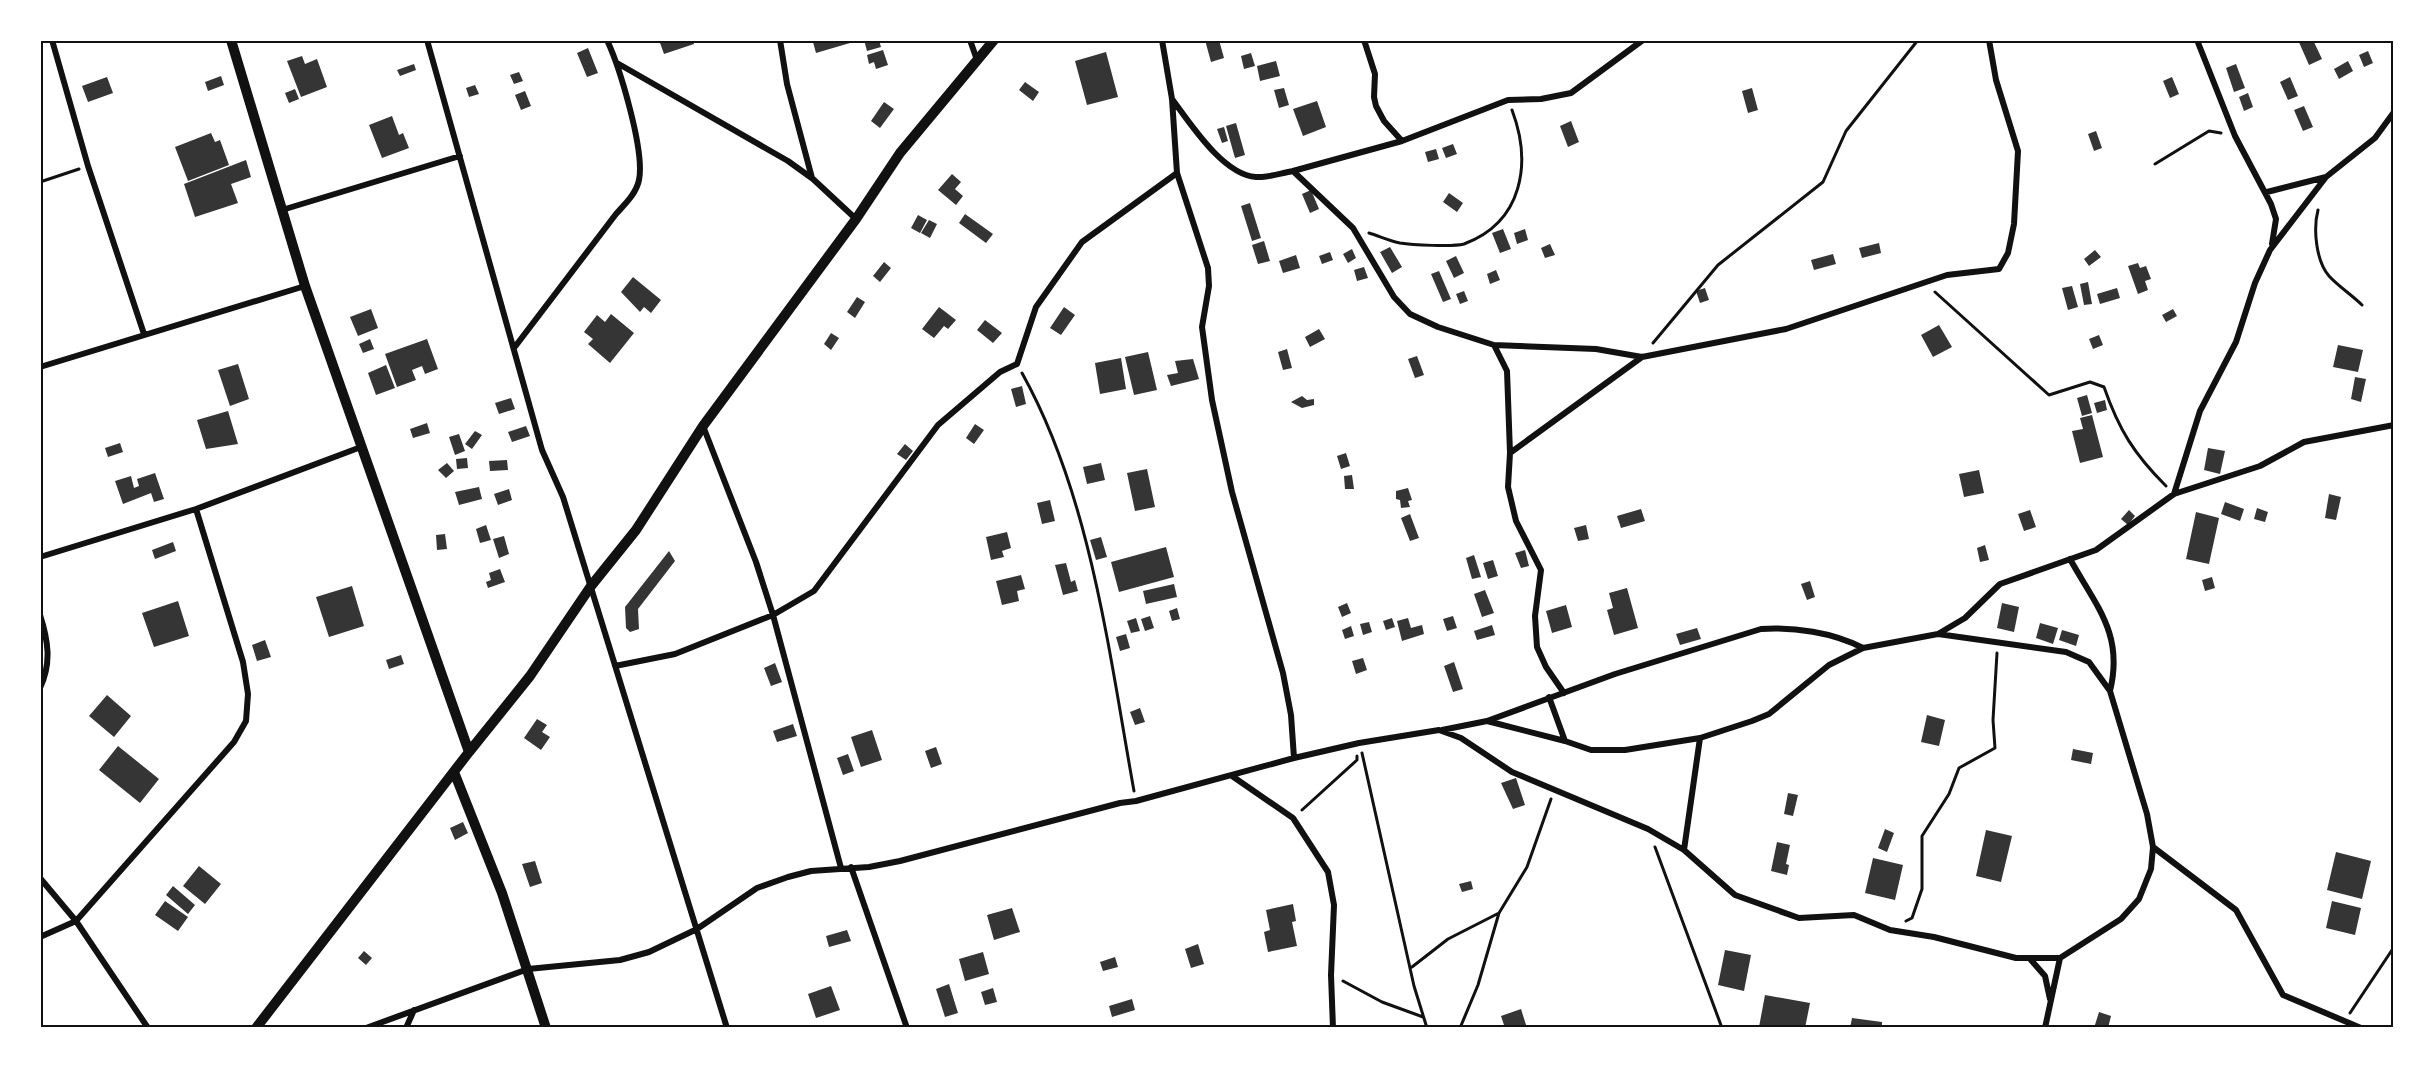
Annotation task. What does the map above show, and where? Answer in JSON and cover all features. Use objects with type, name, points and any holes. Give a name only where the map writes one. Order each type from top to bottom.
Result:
[{"type":"street","points":[[52,40],[88,166],[144,334]]},
{"type":"street","points":[[231,40],[305,286],[469,752]]},
{"type":"street","points":[[427,40],[542,450],[563,497],[727,1028]]},
{"type":"street","points":[[514,348],[616,214],[630,200],[639,181],[640,158],[617,63],[607,40]]},
{"type":"street","points":[[780,40],[787,84],[813,179]]},
{"type":"street","points":[[970,40],[977,60]]},
{"type":"street","points":[[256,1028],[530,676],[591,586],[636,530],[703,426],[856,219],[900,153],[994,40]]},
{"type":"street","points":[[1162,40],[1172,99],[1177,173],[1206,261],[1209,286],[1202,327],[1203,352],[1232,492],[1283,673],[1291,716],[1294,758]]},
{"type":"street","points":[[1364,40],[1375,74],[1376,106],[1384,121],[1402,141]]},
{"type":"street","points":[[1172,99],[1211,149],[1241,173],[1255,177],[1293,171],[1402,141],[1508,100],[1540,99],[1571,93],[1643,40]]},
{"type":"street","points":[[1293,171],[1353,228],[1394,297],[1410,314],[1438,327],[1494,345],[1596,349],[1642,357],[1786,329],[1925,282],[1966,272],[1996,271],[2003,264],[2008,253],[2014,224],[2018,151],[1996,80],[1989,40]]},
{"type":"street","points":[[2174,494],[2200,411],[2236,342],[2255,283],[2276,231],[2276,219],[2267,192],[2235,136],[2197,40]]},
{"type":"street","points":[[617,63],[672,96],[734,128],[813,179],[856,219]]},
{"type":"street","points":[[2270,250],[2326,177],[2375,138],[2394,112]]},
{"type":"street","points":[[282,210],[460,156]]},
{"type":"street","points":[[615,666],[675,654],[773,615],[814,591],[938,425],[1000,372],[1017,364],[1036,307],[1082,242],[1177,173]]},
{"type":"street","points":[[2267,192],[2326,177]]},
{"type":"street","points":[[40,367],[305,286]]},
{"type":"street","points":[[1494,345],[1507,371],[1510,453],[1508,487],[1516,521],[1541,570],[1542,579],[1535,616],[1537,647],[1546,667],[1564,693]]},
{"type":"street","points":[[1510,453],[1642,357]]},
{"type":"street","points":[[1487,721],[1591,750],[1624,750],[1700,738],[1768,714],[1814,676],[1863,648],[1938,633],[1965,618],[2000,584],[2112,541],[2174,494],[2260,466],[2304,442],[2394,425]]},
{"type":"street","points":[[703,426],[756,562],[773,615],[841,868]]},
{"type":"street","points":[[40,557],[196,509],[361,447]]},
{"type":"street","points":[[40,937],[76,921],[234,742],[246,721],[248,694],[243,662],[196,509]]},
{"type":"street","points":[[2070,559],[2104,615],[2112,639],[2115,671],[2110,691]]},
{"type":"street","points":[[40,615],[48,639],[48,672],[40,688]]},
{"type":"street","points":[[366,1028],[528,969],[620,960],[649,952],[697,929],[757,888],[812,871],[900,861],[1294,758],[1359,743],[1487,721],[1549,697],[1761,629],[1782,628],[1819,633],[1863,648]]},
{"type":"street","points":[[1439,730],[1461,738],[1512,772],[1648,829],[1684,850],[1735,895],[1749,901],[1804,919],[1854,915],[1890,930],[1934,937],[1975,949],[2031,960],[2060,958],[2121,919],[2135,905],[2151,869],[2153,847],[2141,791],[2110,691],[2088,662],[2066,652],[1938,633]]},
{"type":"street","points":[[1549,697],[1565,741]]},
{"type":"street","points":[[1684,850],[1700,738]]},
{"type":"street","points":[[454,772],[502,893],[546,1028]]},
{"type":"street","points":[[1232,776],[1293,818],[1328,872],[1334,905],[1331,975],[1333,1028]]},
{"type":"street","points":[[2153,847],[2236,910],[2283,995],[2346,1019],[2361,1028]]},
{"type":"street","points":[[851,867],[907,1028]]},
{"type":"street","points":[[40,878],[76,921],[148,1028]]},
{"type":"street","points":[[2045,1028],[2060,958]]},
{"type":"street","points":[[2031,960],[2045,976],[2051,1002]]},
{"type":"street","points":[[406,1028],[414,1010]]},
{"type":"path","points":[[1642,357],[1718,265],[1823,182],[1846,131],[1918,40]]},
{"type":"path","points":[[1353,228],[1400,243],[1462,244],[1494,227],[1517,197],[1523,160],[1520,136],[1508,100]]},
{"type":"path","points":[[2155,164],[2209,131],[2235,136]]},
{"type":"path","points":[[40,182],[88,166]]},
{"type":"path","points":[[2326,177],[2315,225],[2324,268],[2329,276],[2362,305]]},
{"type":"path","points":[[1925,282],[2049,395],[2090,382],[2104,387],[2114,415],[2138,458],[2174,494]]},
{"type":"path","points":[[1017,364],[1038,402],[1060,460],[1095,575],[1136,801]]},
{"type":"path","points":[[1890,930],[1912,918],[1922,889],[1922,836],[1949,794],[1959,768],[1995,748],[1993,720],[1998,642]]},
{"type":"path","points":[[1359,743],[1427,1028]]},
{"type":"path","points":[[1293,818],[1357,760]]},
{"type":"path","points":[[1460,1028],[1478,985],[1499,913],[1527,867],[1555,789]]},
{"type":"path","points":[[1648,829],[1722,1028]]},
{"type":"path","points":[[1412,967],[1448,939],[1499,913]]},
{"type":"path","points":[[2346,1019],[2394,947]]},
{"type":"path","points":[[1331,975],[1382,1002],[1423,1017]]},
{"type":"building","points":[[659,40],[693,40],[694,44],[664,54]]},
{"type":"building","points":[[849,40],[850,43],[816,53],[813,42]]},
{"type":"building","points":[[864,40],[879,40],[881,47],[867,51]]},
{"type":"building","points":[[1205,40],[1219,40],[1224,58],[1211,62]]},
{"type":"building","points":[[2298,40],[2313,40],[2322,59],[2309,65]]},
{"type":"building","points":[[588,48],[598,73],[587,77],[577,53]]},
{"type":"building","points":[[883,50],[888,65],[876,69],[874,62],[869,64],[867,55]]},
{"type":"building","points":[[2368,51],[2373,63],[2364,67],[2359,55]]},
{"type":"building","points":[[1106,52],[1118,97],[1087,105],[1075,61]]},
{"type":"building","points":[[1251,53],[1255,66],[1244,69],[1241,56]]},
{"type":"building","points":[[302,56],[305,64],[317,59],[327,87],[301,97],[287,61]]},
{"type":"building","points":[[1276,61],[1280,76],[1260,81],[1257,66]]},
{"type":"building","points":[[2348,61],[2353,71],[2339,79],[2334,69]]},
{"type":"building","points":[[414,64],[416,70],[400,76],[397,70]]},
{"type":"building","points":[[2236,64],[2245,88],[2234,92],[2226,68]]},
{"type":"building","points":[[519,72],[523,81],[514,84],[510,75]]},
{"type":"building","points":[[221,76],[224,85],[208,91],[205,82]]},
{"type":"building","points":[[107,77],[113,93],[88,102],[82,86]]},
{"type":"building","points":[[2172,77],[2179,94],[2170,98],[2163,81]]},
{"type":"building","points":[[2290,77],[2298,96],[2288,100],[2280,82]]},
{"type":"building","points":[[1025,82],[1039,92],[1033,101],[1019,90]]},
{"type":"building","points":[[475,85],[479,94],[469,97],[466,88]]},
{"type":"building","points":[[1284,88],[1289,105],[1279,108],[1274,90]]},
{"type":"building","points":[[1752,88],[1758,110],[1748,113],[1742,91]]},
{"type":"building","points":[[295,89],[299,99],[289,103],[285,93]]},
{"type":"building","points":[[525,91],[531,106],[521,110],[515,95]]},
{"type":"building","points":[[2248,93],[2253,107],[2244,111],[2239,97]]},
{"type":"building","points":[[1317,101],[1326,127],[1303,136],[1293,109]]},
{"type":"building","points":[[884,102],[894,109],[880,128],[871,121]]},
{"type":"building","points":[[2304,106],[2313,127],[2303,131],[2294,110]]},
{"type":"building","points":[[392,116],[399,135],[403,133],[409,148],[382,158],[369,125]]},
{"type":"building","points":[[1571,121],[1579,142],[1568,147],[1560,126]]},
{"type":"building","points":[[1236,123],[1245,155],[1235,158],[1226,126]]},
{"type":"building","points":[[1224,127],[1228,141],[1222,143],[1217,129]]},
{"type":"building","points":[[2096,131],[2102,148],[2094,151],[2088,134]]},
{"type":"building","points":[[211,133],[215,142],[220,140],[229,165],[188,181],[175,147]]},
{"type":"building","points":[[1453,144],[1457,154],[1446,158],[1442,148]]},
{"type":"building","points":[[1436,149],[1439,159],[1428,162],[1425,152]]},
{"type":"building","points":[[246,160],[251,177],[231,184],[238,203],[195,217],[184,184]]},
{"type":"building","points":[[952,174],[961,182],[955,189],[963,196],[956,205],[938,190]]},
{"type":"building","points":[[1311,190],[1319,209],[1310,213],[1302,194]]},
{"type":"building","points":[[1449,193],[1463,203],[1457,212],[1443,202]]},
{"type":"building","points":[[1250,203],[1261,238],[1252,241],[1241,206]]},
{"type":"building","points":[[965,214],[993,234],[986,243],[959,223]]},
{"type":"building","points":[[918,215],[927,220],[920,233],[911,228]]},
{"type":"building","points":[[929,220],[937,224],[930,238],[921,233]]},
{"type":"building","points":[[1503,229],[1511,249],[1500,253],[1492,233]]},
{"type":"building","points":[[1525,229],[1528,240],[1517,244],[1514,233]]},
{"type":"building","points":[[1264,241],[1270,261],[1258,264],[1252,245]]},
{"type":"building","points":[[1879,243],[1881,253],[1862,258],[1859,248]]},
{"type":"building","points":[[1550,244],[1555,255],[1545,258],[1541,248]]},
{"type":"building","points":[[1390,247],[1402,267],[1392,273],[1380,252]]},
{"type":"building","points":[[1352,249],[1356,258],[1348,263],[1343,254]]},
{"type":"building","points":[[2095,250],[2101,257],[2089,266],[2084,259]]},
{"type":"building","points":[[1330,252],[1333,260],[1322,264],[1319,256]]},
{"type":"building","points":[[1833,254],[1836,264],[1814,270],[1811,260]]},
{"type":"building","points":[[1296,255],[1300,268],[1283,273],[1279,261]]},
{"type":"building","points":[[1456,256],[1464,273],[1454,278],[1446,261]]},
{"type":"building","points":[[884,262],[891,268],[880,282],[873,276]]},
{"type":"building","points":[[2138,263],[2140,268],[2146,266],[2151,279],[2145,281],[2148,290],[2138,294],[2128,266]]},
{"type":"building","points":[[1364,267],[1368,278],[1357,281],[1354,270]]},
{"type":"building","points":[[1496,270],[1500,280],[1490,284],[1487,274]]},
{"type":"building","points":[[1439,271],[1451,299],[1443,302],[1431,274]]},
{"type":"building","points":[[633,277],[661,300],[651,313],[644,307],[640,312],[621,292]]},
{"type":"building","points":[[2088,282],[2092,304],[2084,305],[2080,284]]},
{"type":"building","points":[[2072,286],[2078,307],[2068,310],[2062,288]]},
{"type":"building","points":[[1705,288],[1709,300],[1700,303],[1696,291]]},
{"type":"building","points":[[2117,288],[2120,298],[2100,304],[2097,294]]},
{"type":"building","points":[[1464,291],[1468,301],[1460,304],[1456,294]]},
{"type":"building","points":[[857,297],[865,302],[855,318],[847,312]]},
{"type":"building","points":[[939,307],[956,320],[948,329],[944,326],[934,338],[922,329]]},
{"type":"building","points":[[1064,307],[1075,315],[1061,335],[1050,328]]},
{"type":"building","points":[[371,309],[378,328],[358,336],[350,317]]},
{"type":"building","points":[[2173,309],[2177,316],[2166,322],[2162,315]]},
{"type":"building","points":[[611,314],[634,333],[610,363],[588,344],[593,339],[584,332],[597,315],[605,322]]},
{"type":"building","points":[[985,320],[1002,333],[993,343],[977,330]]},
{"type":"building","points":[[1939,325],[1952,347],[1933,357],[1921,335]]},
{"type":"building","points":[[1319,329],[1325,339],[1310,347],[1305,337]]},
{"type":"building","points":[[831,333],[839,338],[831,350],[824,344]]},
{"type":"building","points":[[2099,335],[2103,345],[2093,349],[2089,339]]},
{"type":"building","points":[[370,339],[374,349],[363,353],[359,344]]},
{"type":"building","points":[[427,339],[438,369],[425,374],[422,366],[412,370],[416,380],[397,387],[385,354]]},
{"type":"building","points":[[2338,345],[2363,350],[2358,372],[2333,367]]},
{"type":"building","points":[[1287,349],[1292,368],[1283,370],[1278,352]]},
{"type":"building","points":[[1148,352],[1157,390],[1134,395],[1125,357]]},
{"type":"building","points":[[1417,356],[1424,375],[1415,378],[1408,359]]},
{"type":"building","points":[[1121,358],[1126,389],[1100,394],[1095,363]]},
{"type":"building","points":[[1193,359],[1199,379],[1171,386],[1167,375],[1178,373],[1175,361]]},
{"type":"building","points":[[238,364],[249,399],[230,406],[218,370]]},
{"type":"building","points":[[386,365],[395,388],[376,395],[368,373]]},
{"type":"building","points":[[2355,377],[2366,379],[2361,402],[2351,399]]},
{"type":"building","points":[[1022,386],[1026,404],[1016,407],[1011,389]]},
{"type":"building","points":[[2087,395],[2092,413],[2082,416],[2077,398]]},
{"type":"building","points":[[1302,396],[1307,400],[1314,399],[1314,405],[1302,408],[1291,402]]},
{"type":"building","points":[[511,398],[515,409],[499,414],[495,403]]},
{"type":"building","points":[[2105,400],[2107,410],[2097,413],[2094,403]]},
{"type":"building","points":[[228,411],[238,444],[206,449],[197,420]]},
{"type":"building","points":[[2092,415],[2103,457],[2080,463],[2072,431],[2083,429],[2080,418]]},
{"type":"building","points":[[427,423],[430,433],[413,438],[410,429]]},
{"type":"building","points":[[975,424],[984,430],[974,444],[966,438]]},
{"type":"building","points":[[526,426],[530,436],[512,442],[508,432]]},
{"type":"building","points":[[475,431],[482,435],[472,449],[465,444]]},
{"type":"building","points":[[459,434],[465,451],[455,455],[449,437]]},
{"type":"building","points":[[120,443],[123,452],[108,457],[105,448]]},
{"type":"building","points":[[905,444],[913,451],[906,460],[897,454]]},
{"type":"building","points":[[2208,448],[2225,451],[2220,474],[2204,470]]},
{"type":"building","points":[[1346,453],[1350,466],[1341,469],[1337,456]]},
{"type":"building","points":[[467,458],[468,468],[457,469],[456,459]]},
{"type":"building","points":[[507,460],[508,470],[490,471],[489,461]]},
{"type":"building","points":[[447,463],[454,471],[446,478],[438,470]]},
{"type":"building","points":[[1101,463],[1105,480],[1087,484],[1083,467]]},
{"type":"building","points":[[1147,469],[1155,507],[1135,511],[1127,473]]},
{"type":"building","points":[[1979,470],[1984,493],[1964,497],[1959,474]]},
{"type":"building","points":[[155,473],[164,499],[154,502],[151,493],[123,504],[115,481],[131,476],[134,488],[139,486],[137,479]]},
{"type":"building","points":[[1352,475],[1354,489],[1345,489],[1344,476]]},
{"type":"building","points":[[479,487],[482,499],[459,505],[455,492]]},
{"type":"building","points":[[1408,488],[1412,500],[1408,501],[1410,507],[1401,508],[1400,500],[1396,499],[1396,491]]},
{"type":"building","points":[[509,489],[512,500],[498,505],[494,494]]},
{"type":"building","points":[[2329,494],[2341,497],[2336,520],[2325,518]]},
{"type":"building","points":[[1050,500],[1055,521],[1042,524],[1037,503]]},
{"type":"building","points":[[2225,502],[2244,509],[2240,521],[2221,514]]},
{"type":"building","points":[[2257,508],[2268,512],[2265,522],[2254,519]]},
{"type":"building","points":[[1641,509],[1645,521],[1621,528],[1617,516]]},
{"type":"building","points":[[2030,510],[2036,527],[2024,531],[2018,514]]},
{"type":"building","points":[[2129,510],[2135,516],[2128,525],[2121,519]]},
{"type":"building","points":[[2196,512],[2219,518],[2209,564],[2186,559]]},
{"type":"building","points":[[1410,514],[1419,538],[1410,541],[1401,518]]},
{"type":"building","points":[[486,525],[491,540],[480,543],[476,529]]},
{"type":"building","points":[[1586,525],[1589,539],[1578,541],[1574,528]]},
{"type":"building","points":[[1007,532],[1011,548],[1002,551],[1004,557],[991,560],[986,537]]},
{"type":"building","points":[[445,534],[447,549],[437,550],[436,535]]},
{"type":"building","points":[[504,536],[509,554],[499,558],[493,539]]},
{"type":"building","points":[[1101,537],[1107,557],[1096,560],[1090,540]]},
{"type":"building","points":[[173,542],[176,551],[155,559],[152,550]]},
{"type":"building","points":[[1985,545],[1989,560],[1980,562],[1977,548]]},
{"type":"building","points":[[1166,547],[1174,577],[1119,592],[1111,562]]},
{"type":"building","points":[[1525,550],[1529,566],[1521,568],[1515,553]]},
{"type":"building","points":[[669,551],[675,561],[638,609],[639,629],[630,632],[626,628],[625,607]]},
{"type":"building","points":[[1474,555],[1481,577],[1472,579],[1466,558]]},
{"type":"building","points":[[1493,560],[1498,576],[1488,579],[1483,563]]},
{"type":"building","points":[[1066,563],[1071,582],[1075,580],[1078,591],[1063,595],[1055,565]]},
{"type":"building","points":[[500,569],[505,582],[488,588],[486,582],[491,580],[489,573]]},
{"type":"building","points":[[1021,575],[1025,589],[1017,591],[1019,601],[1002,605],[996,581]]},
{"type":"building","points":[[2212,577],[2215,588],[2205,591],[2202,580]]},
{"type":"building","points":[[1810,581],[1815,597],[1807,600],[1801,584]]},
{"type":"building","points":[[1174,584],[1177,597],[1146,604],[1143,591]]},
{"type":"building","points":[[352,586],[364,626],[329,637],[316,597]]},
{"type":"building","points":[[1627,588],[1638,628],[1614,635],[1607,610],[1613,608],[1609,593]]},
{"type":"building","points":[[1485,590],[1494,613],[1482,617],[1474,594]]},
{"type":"building","points":[[178,601],[189,636],[154,647],[142,613]]},
{"type":"building","points":[[1347,603],[1351,613],[1342,617],[1338,607]]},
{"type":"building","points":[[2002,603],[2019,607],[2014,632],[1997,628]]},
{"type":"building","points":[[1566,605],[1572,627],[1552,633],[1546,611]]},
{"type":"building","points":[[1177,608],[1180,619],[1172,621],[1169,611]]},
{"type":"building","points":[[1150,616],[1154,628],[1145,631],[1141,619]]},
{"type":"building","points":[[1453,616],[1457,628],[1447,631],[1443,619]]},
{"type":"building","points":[[1136,618],[1140,631],[1131,633],[1127,621]]},
{"type":"building","points":[[1392,618],[1395,627],[1386,630],[1383,621]]},
{"type":"building","points":[[1408,618],[1411,628],[1422,625],[1424,634],[1402,641],[1397,621]]},
{"type":"building","points":[[1369,622],[1372,632],[1363,635],[1360,624]]},
{"type":"building","points":[[2040,623],[2058,628],[2053,644],[2036,638]]},
{"type":"building","points":[[1492,625],[1495,635],[1477,640],[1474,631]]},
{"type":"building","points":[[1351,626],[1354,636],[1345,639],[1342,630]]},
{"type":"building","points":[[1697,628],[1701,639],[1680,645],[1676,634]]},
{"type":"building","points":[[2062,630],[2079,635],[2076,646],[2059,640]]},
{"type":"building","points":[[1126,634],[1130,648],[1120,651],[1116,637]]},
{"type":"building","points":[[265,640],[271,657],[257,661],[252,645]]},
{"type":"building","points":[[401,655],[404,664],[389,669],[386,660]]},
{"type":"building","points":[[1363,658],[1367,670],[1356,674],[1352,661]]},
{"type":"building","points":[[1454,662],[1463,689],[1453,692],[1444,666]]},
{"type":"building","points":[[775,663],[782,682],[771,686],[764,668]]},
{"type":"building","points":[[107,695],[131,716],[114,737],[89,716]]},
{"type":"building","points":[[1140,708],[1145,722],[1135,725],[1130,712]]},
{"type":"building","points":[[1927,715],[1945,720],[1939,746],[1921,742]]},
{"type":"building","points":[[537,719],[547,725],[542,732],[550,737],[541,750],[524,738]]},
{"type":"building","points":[[793,724],[797,736],[777,742],[773,731]]},
{"type":"building","points":[[872,730],[882,760],[861,767],[851,737]]},
{"type":"building","points":[[118,746],[159,779],[140,803],[99,770]]},
{"type":"building","points":[[936,747],[942,764],[931,768],[925,751]]},
{"type":"building","points":[[2073,749],[2093,753],[2091,764],[2071,760]]},
{"type":"building","points":[[848,754],[854,771],[843,775],[837,758]]},
{"type":"building","points":[[1516,778],[1525,805],[1513,809],[1501,783]]},
{"type":"building","points":[[1788,793],[1798,795],[1793,816],[1784,814]]},
{"type":"building","points":[[463,822],[468,833],[455,840],[450,828]]},
{"type":"building","points":[[1885,829],[1894,833],[1887,852],[1878,848]]},
{"type":"building","points":[[1986,830],[2012,836],[2001,882],[1976,876]]},
{"type":"building","points":[[1777,842],[1790,845],[1786,864],[1789,865],[1787,875],[1771,871]]},
{"type":"building","points":[[2336,852],[2371,861],[2362,899],[2327,890]]},
{"type":"building","points":[[1873,858],[1903,865],[1895,900],[1865,893]]},
{"type":"building","points":[[535,861],[542,883],[530,887],[522,864]]},
{"type":"building","points":[[199,866],[221,884],[205,904],[183,886]]},
{"type":"building","points":[[1471,881],[1473,889],[1462,892],[1459,884]]},
{"type":"building","points":[[173,886],[195,905],[188,914],[166,895]]},
{"type":"building","points":[[165,901],[188,917],[178,931],[155,915]]},
{"type":"building","points":[[2332,901],[2361,908],[2355,935],[2326,928]]},
{"type":"building","points":[[1293,904],[1296,921],[1292,922],[1297,946],[1268,952],[1264,932],[1270,930],[1266,910]]},
{"type":"building","points":[[1012,908],[1020,932],[994,940],[987,915]]},
{"type":"building","points":[[847,930],[851,941],[829,947],[826,936]]},
{"type":"building","points":[[1198,944],[1204,964],[1191,968],[1185,949]]},
{"type":"building","points":[[1725,950],[1751,955],[1744,991],[1718,985]]},
{"type":"building","points":[[364,951],[372,958],[366,965],[358,958]]},
{"type":"building","points":[[983,952],[989,974],[965,981],[959,959]]},
{"type":"building","points":[[1115,957],[1118,967],[1103,971],[1100,962]]},
{"type":"building","points":[[949,984],[958,1013],[945,1017],[936,989]]},
{"type":"building","points":[[831,986],[840,1010],[816,1018],[808,994]]},
{"type":"building","points":[[993,988],[997,1002],[985,1005],[981,992]]},
{"type":"building","points":[[1765,995],[1810,1003],[1805,1028],[1759,1027]]},
{"type":"building","points":[[1132,999],[1135,1010],[1112,1017],[1109,1006]]},
{"type":"building","points":[[1521,1009],[1527,1028],[1505,1028],[1501,1016]]},
{"type":"building","points":[[2099,1012],[2111,1016],[2108,1028],[2094,1028]]},
{"type":"building","points":[[1852,1018],[1882,1022],[1882,1028],[1850,1028]]}]
